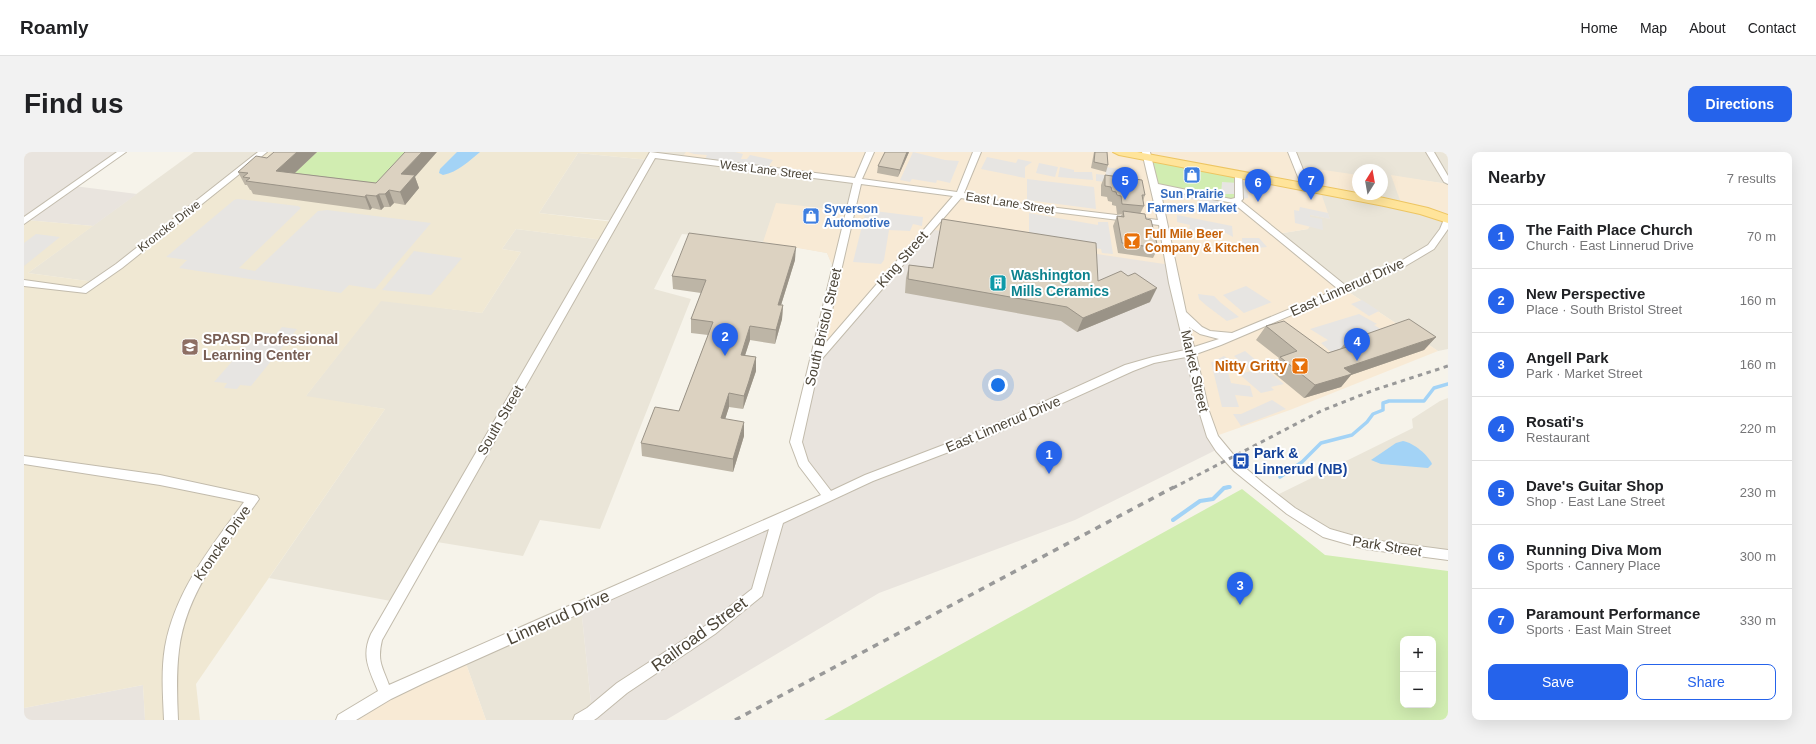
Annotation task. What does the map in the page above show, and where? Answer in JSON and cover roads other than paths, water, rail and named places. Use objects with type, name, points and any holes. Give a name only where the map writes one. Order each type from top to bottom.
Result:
[{"type":"main road","points":[[1119,152],[1147,155],[1239,177],[1306,187],[1384,202],[1424,211],[1448,219]]},
{"type":"street","points":[[24,221],[122,152]]},
{"type":"street","name":"Kroncke Drive","points":[[24,283],[83,290],[125,262],[263,152]]},
{"type":"street","name":"South Bristol Street","points":[[828,496],[803,463],[796,442],[857,182],[870,152]]},
{"type":"street","name":"King Street","points":[[816,360],[960,194],[977,152]]},
{"type":"street","points":[[1292,152],[1306,187]]},
{"type":"street","points":[[1430,152],[1448,182]]},
{"type":"street","name":"West Lane Street","points":[[653,154],[857,182]]},
{"type":"street","name":"South Street","points":[[386,694],[374,664],[372,653],[376,638],[653,154]]},
{"type":"street","name":"Market Street","points":[[1147,155],[1155,186],[1190,352],[1213,437],[1224,453],[1238,468],[1273,497],[1309,523],[1327,533]]},
{"type":"street","points":[[1237,199],[1239,177]]},
{"type":"street","name":"East Lane Street","points":[[857,182],[960,194],[1014,205],[1163,223]]},
{"type":"street","points":[[1155,186],[1237,199],[1344,289]]},
{"type":"street","name":"East Linnerud Drive","points":[[778,520],[828,496],[907,462],[984,434],[1129,368],[1153,360],[1174,357],[1190,352],[1316,302],[1399,266],[1430,247],[1444,229],[1448,219]]},
{"type":"street","name":"East Linnerud Drive","points":[[1181,311],[1196,329],[1214,335],[1231,336]]},
{"type":"street","name":"Kroncke Drive","points":[[24,460],[160,480],[253,499],[197,578],[186,599],[173,639],[171,664],[171,720]]},
{"type":"street","name":"Linnerud Drive","points":[[343,720],[386,694],[419,678],[778,520]]},
{"type":"street","name":"Railroad Street","points":[[580,720],[592,713],[622,688],[710,630],[757,592],[778,520]]},
{"type":"street","name":"Park Street","points":[[1327,533],[1365,544],[1448,555]]},
{"type":"water","points":[[457,152],[480,152],[463,166],[454,171],[443,175],[439,173],[440,169]]},
{"type":"water","points":[[1403,441],[1412,444],[1420,450],[1432,464],[1428,468],[1381,464],[1371,460],[1396,443]]},
{"type":"waterway","points":[[1280,477],[1302,462],[1321,443],[1352,435],[1367,422],[1373,414],[1383,410],[1383,403],[1389,401],[1424,401],[1434,388],[1448,384]]},
{"type":"waterway","points":[[1224,488],[1229,487]]},
{"type":"waterway","points":[[1224,488],[1230,487]]},
{"type":"waterway","points":[[1173,520],[1200,501],[1213,499],[1224,488]]},
{"type":"railway","points":[[1173,488],[1321,411],[1374,390],[1448,366]]},
{"type":"railway","points":[[735,720],[1174,487]]},
{"type":"place","name":"Sun Prairie Farmers Market","points":[[1192,175]]},
{"type":"place","name":"Dave's Guitar Shop","points":[[1125,200]]},
{"type":"place","name":"Paramount Performance","points":[[1311,200]]},
{"type":"place","name":"Running Diva Mom","points":[[1258,202]]},
{"type":"place","name":"Syverson Automotive","points":[[811,216]]},
{"type":"place","name":"Full Mile Beer Company & Kitchen","points":[[1132,241]]},
{"type":"place","name":"Washington Mills Ceramics","points":[[998,283]]},
{"type":"place","name":"SPASD Professional Learning Center","points":[[190,347]]},
{"type":"place","name":"New Perspective","points":[[725,356]]},
{"type":"place","name":"Rosati's","points":[[1357,361]]},
{"type":"place","name":"Nitty Gritty","points":[[1300,366]]},
{"type":"place","name":"Park & Linnerud (NB)","points":[[1241,461]]},
{"type":"place","name":"The Faith Place Church","points":[[1049,474]]},
{"type":"place","name":"Angell Park","points":[[1240,605]]}]
